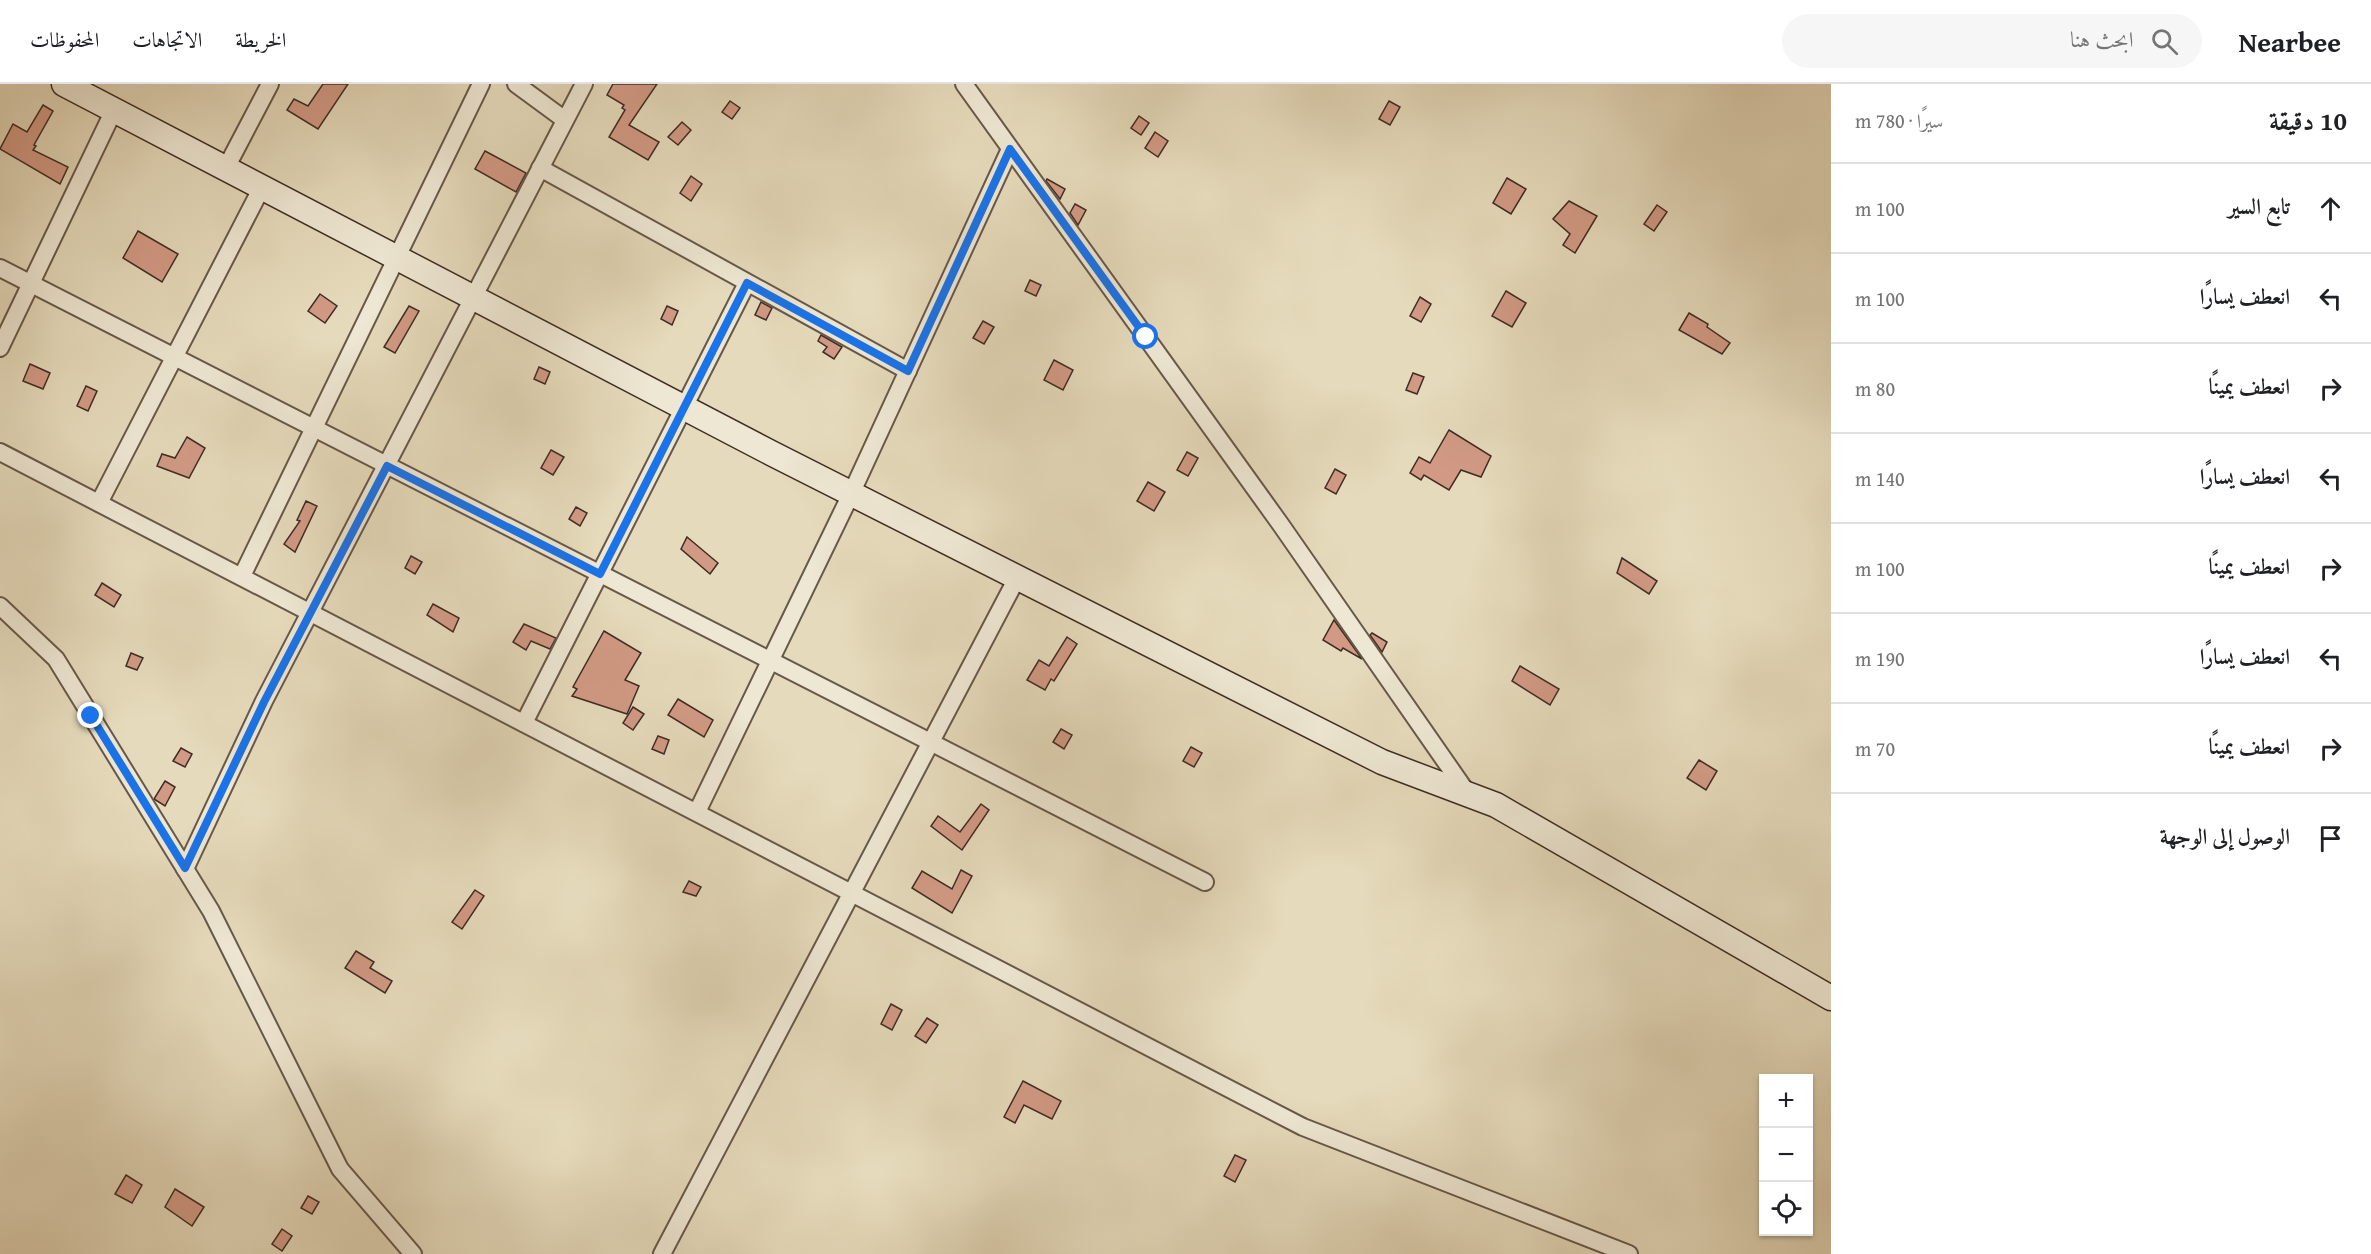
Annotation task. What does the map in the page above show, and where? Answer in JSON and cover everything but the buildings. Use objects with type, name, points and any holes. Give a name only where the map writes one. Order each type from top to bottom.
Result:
[{"type":"street","points":[[64,84],[851,494],[1382,762],[1496,805],[1831,998]]},
{"type":"street","points":[[226,168],[270,84]]},
{"type":"street","points":[[242,576],[481,84]]},
{"type":"street","points":[[516,84],[565,120]]},
{"type":"street","points":[[185,868],[264,702],[584,84]]},
{"type":"street","points":[[964,84],[1281,525],[1469,795]]},
{"type":"street","points":[[0,348],[114,110]]},
{"type":"street","points":[[697,812],[851,494],[1010,149]]},
{"type":"street","points":[[540,168],[908,371]]},
{"type":"street","points":[[99,502],[262,187]]},
{"type":"street","points":[[0,268],[1205,882]]},
{"type":"street","points":[[524,723],[747,283]]},
{"type":"street","points":[[0,452],[1303,1127],[1629,1254]]},
{"type":"street","points":[[662,1254],[1017,578]]},
{"type":"street","points":[[0,606],[56,659],[211,911],[340,1169],[413,1254]]},
{"type":"route","points":[[91,716],[185,868],[264,702],[387,466],[600,574],[747,283],[908,371],[1010,149],[1146,337]]}]
